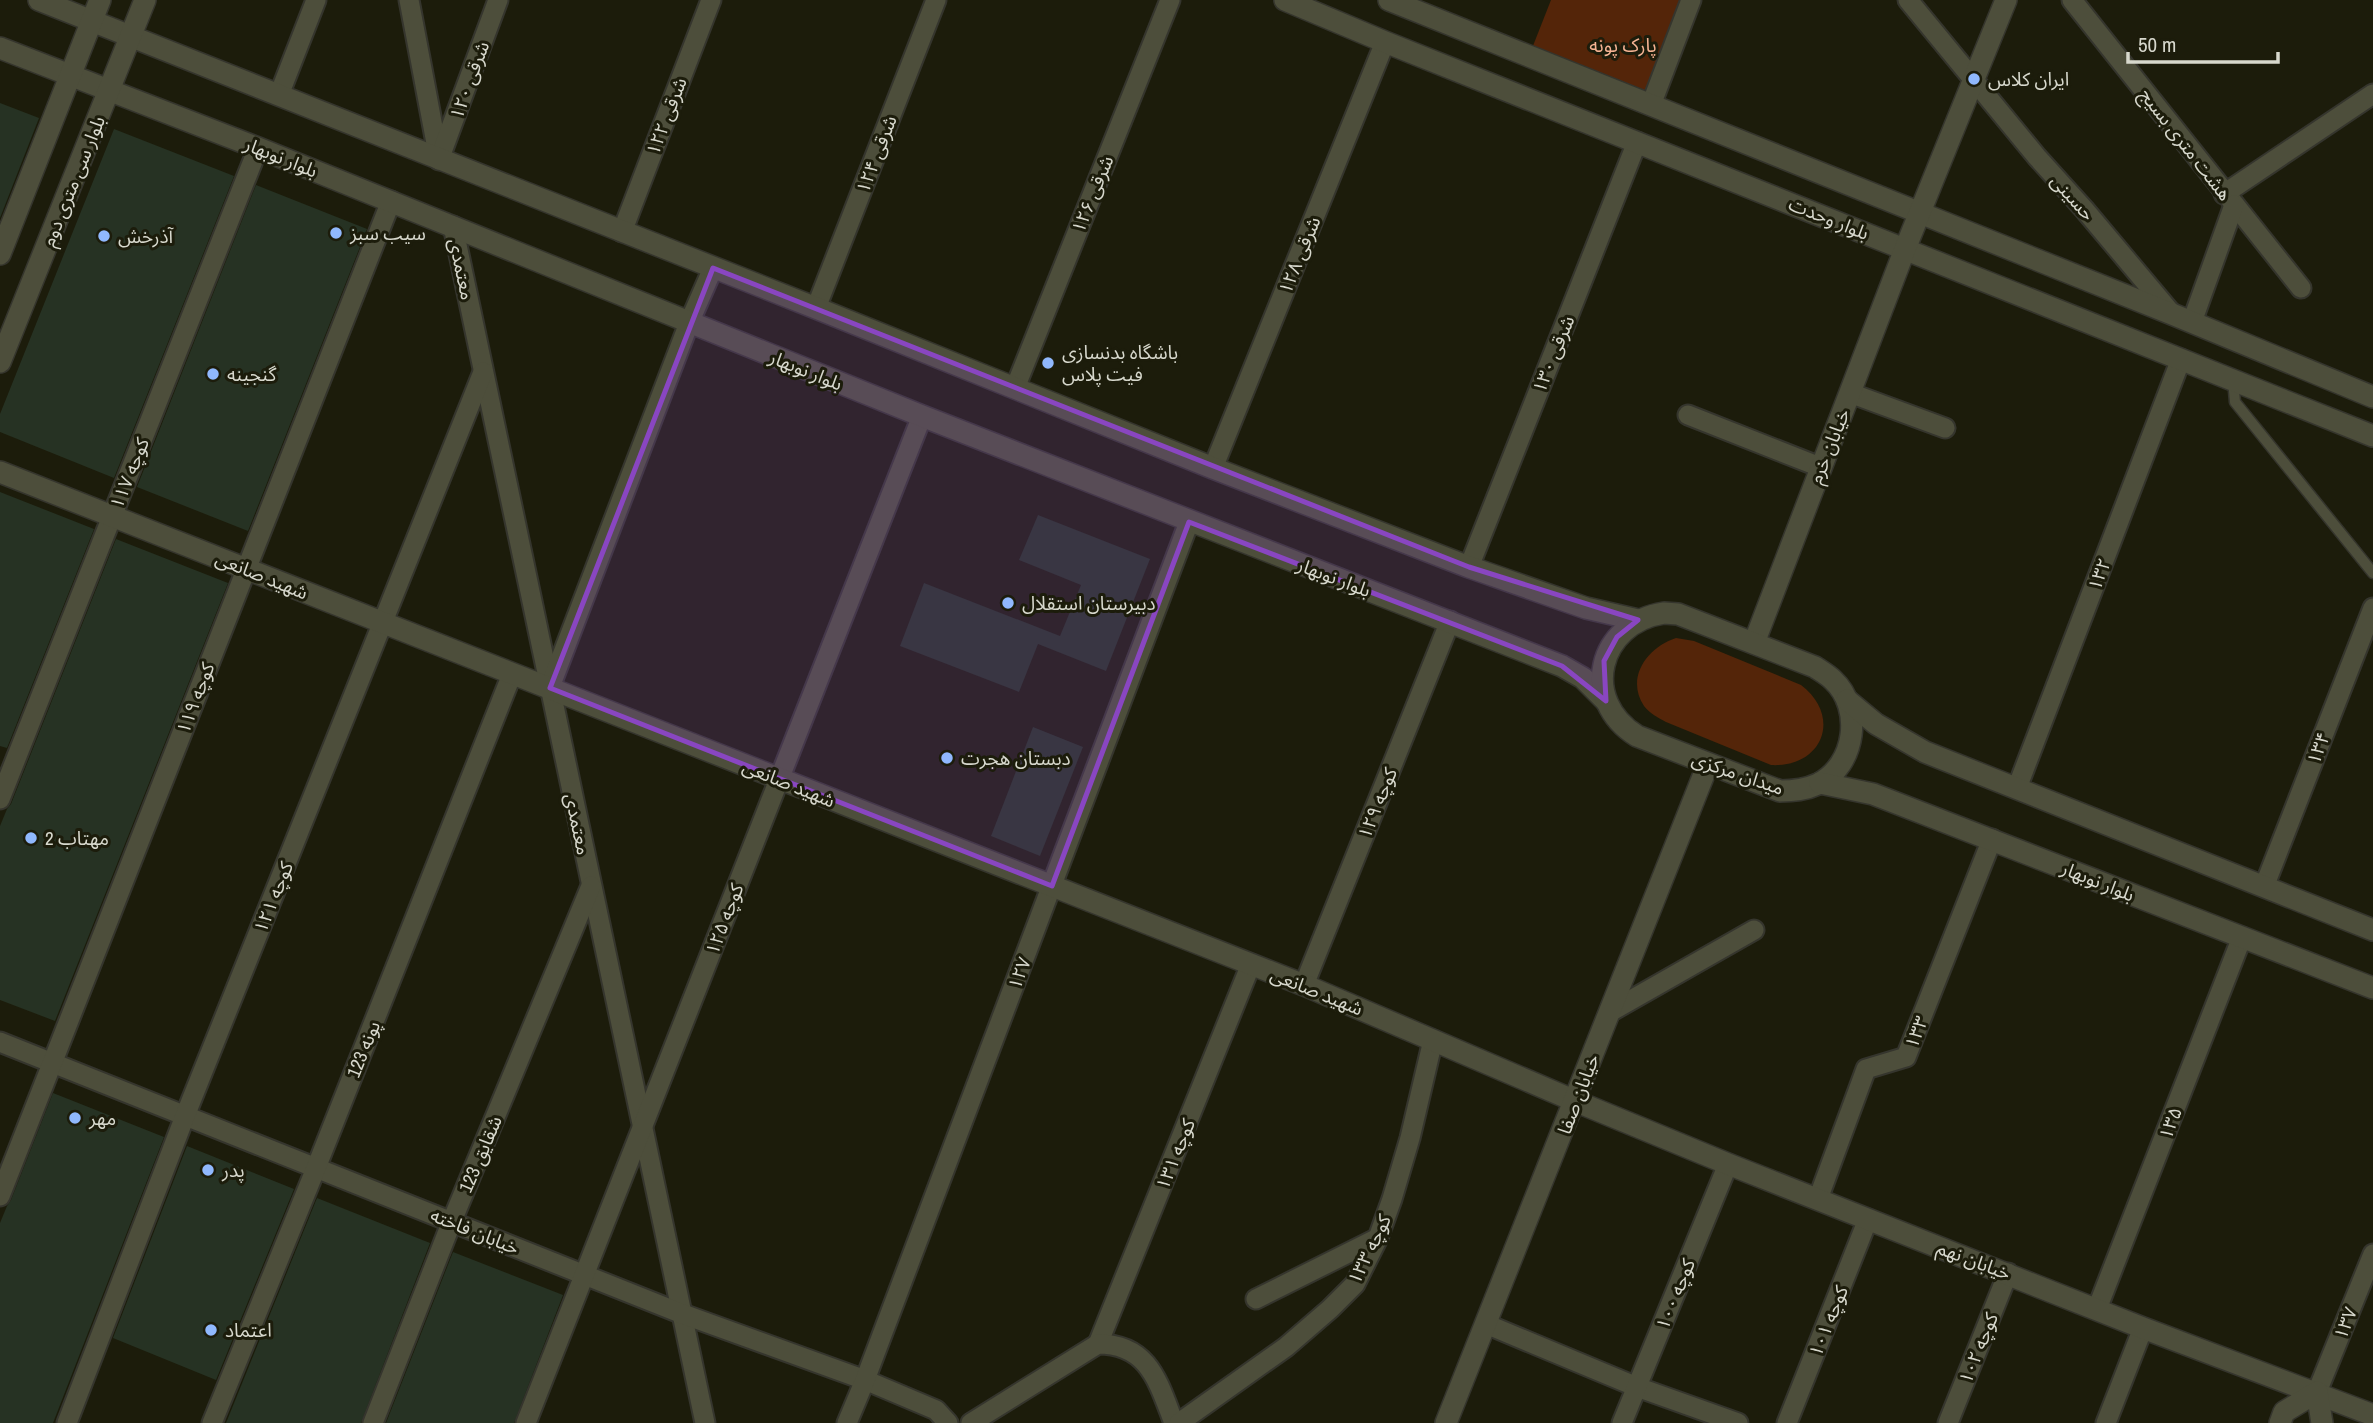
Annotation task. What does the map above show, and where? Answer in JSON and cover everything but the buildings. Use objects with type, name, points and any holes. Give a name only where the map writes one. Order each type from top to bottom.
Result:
[{"type":"street","points":[[38,0],[1213,468],[1469,567],[1586,608],[1638,620]]},
{"type":"street","points":[[0,254],[100,0]]},
{"type":"street","name":"بلوار سی متری دوم","points":[[0,362],[145,0]]},
{"type":"street","points":[[279,95],[316,0]]},
{"type":"street","points":[[409,0],[439,160]]},
{"type":"street","name":"۱۲۰ شرقی","points":[[439,160],[498,0]]},
{"type":"street","name":"۱۲۲ شرقی","points":[[622,232],[711,0]]},
{"type":"street","name":"۱۲۴ شرقی","points":[[816,308],[936,0]]},
{"type":"street","name":"۱۲۶ شرقی","points":[[1015,388],[1170,0]]},
{"type":"street","name":"بلوار وحدت","points":[[1284,0],[2373,436]]},
{"type":"street","points":[[1651,104],[1691,0]]},
{"type":"street","name":"حسینی","points":[[1908,0],[1974,80],[2182,318]]},
{"type":"street","points":[[1919,212],[2006,0]]},
{"type":"street","name":"هشت متری بسیج","points":[[2072,0],[2301,288]]},
{"type":"street","name":"بلوار وحدت","points":[[1398,2],[2373,397]]},
{"type":"street","name":"۱۲۸ شرقی","points":[[1213,468],[1385,42]]},
{"type":"street","name":"بلوار نوبهار","points":[[0,48],[391,201],[1189,522],[1562,666],[1583,678],[1606,701]]},
{"type":"street","points":[[2182,318],[2229,199],[2373,94]]},
{"type":"street","name":"۱۳۰ شرقی","points":[[1469,567],[1637,142]]},
{"type":"street","name":"کوچه ۱۱۷","points":[[0,799],[7,762],[112,516],[258,148]]},
{"type":"street","name":"کوچه ۱۱۹","points":[[0,1196],[391,201]]},
{"type":"street","name":"خیابان خرم","points":[[1754,643],[1919,212]]},
{"type":"street","name":"معتمدی","points":[[453,226],[705,1423]]},
{"type":"street","points":[[550,688],[689,323],[713,268]]},
{"type":"street","name":"۱۳۲","points":[[2017,788],[2181,359]]},
{"type":"street","name":"کوچه ۱۲۱","points":[[67,1423],[185,1116],[483,372]]},
{"type":"street","points":[[1850,393],[1945,428]]},
{"type":"street","points":[[1688,415],[1820,467]]},
{"type":"street","name":"کوچه ۱۲۵","points":[[526,1423],[922,416]]},
{"type":"street","name":"شهید صانعی","points":[[0,472],[1304,985],[1575,1101]]},
{"type":"street","name":"۱۲۷","points":[[847,1423],[1189,522]]},
{"type":"street","name":"۱۳۴","points":[[2264,887],[2373,608]]},
{"type":"street","points":[[1606,701],[1602,674],[1609,648],[1626,628],[1638,620],[1651,615],[1678,614],[1815,667],[1834,680],[1847,700],[1876,724],[1925,752],[2373,930]]},
{"type":"street","name":"کوچه ۱۲۹","points":[[1304,985],[1450,621]]},
{"type":"street","name":"123 پونه","points":[[212,1423],[512,674]]},
{"type":"street","points":[[1820,783],[1838,768],[1849,747],[1852,723],[1847,700]]},
{"type":"street","name":"میدان مرکزی","points":[[1606,701],[1611,712],[1627,730],[1708,764],[1780,791],[1801,790],[1820,783]]},
{"type":"street","name":"خیابان صفا","points":[[1446,1423],[1708,764]]},
{"type":"street","name":"بلوار نوبهار","points":[[1820,783],[1873,794],[2373,988]]},
{"type":"street","name":"۱۳۳","points":[[1818,1199],[1866,1069],[1906,1057],[1992,839]]},
{"type":"street","name":"123 شقایق","points":[[373,1423],[452,1221],[591,886]]},
{"type":"street","points":[[1610,1012],[1754,930]]},
{"type":"street","name":"۱۳۵","points":[[2097,1309],[2242,937]]},
{"type":"street","name":"کوچه ۱۳۱","points":[[1098,1344],[1251,964]]},
{"type":"street","name":"کوچه ۱۳۳","points":[[1177,1423],[1286,1347],[1331,1309],[1354,1284],[1378,1238],[1410,1138],[1433,1040]]},
{"type":"street","name":"خیابان فاخته","points":[[0,1042],[680,1313],[865,1380],[936,1410],[948,1423]]},
{"type":"street","name":"خیابان نهم","points":[[1575,1101],[2143,1328],[2373,1415]]},
{"type":"street","name":"کوچه ۱۰۰","points":[[1622,1423],[1728,1164]]},
{"type":"street","name":"کوچه ۱۰۱","points":[[1787,1423],[1868,1219]]},
{"type":"street","points":[[1256,1298],[1378,1238]]},
{"type":"street","name":"۱۳۷","points":[[2317,1392],[2373,1254]]},
{"type":"street","name":"کوچه ۱۰۲","points":[[1948,1423],[2008,1273]]},
{"type":"street","points":[[1486,1324],[1637,1387],[1738,1423]]},
{"type":"street","points":[[2106,1423],[2143,1328]]},
{"type":"street","points":[[971,1423],[1098,1344],[1115,1344],[1131,1350],[1145,1361],[1177,1423]]},
{"type":"street","points":[[2280,1423],[2284,1412],[2317,1392],[2322,1423]]},
{"type":"street","points":[[689,1423],[699,1397]]},
{"type":"lane","points":[[2233,380],[2235,402],[2373,573]]},
{"type":"highlighted area","points":[[713,268],[1469,567],[1638,620],[1617,637],[1604,661],[1606,701],[1562,666],[1189,522],[1052,886],[550,688]]},
{"type":"green space","name":"پارک پونه","points":[[1551,0],[1691,0],[1651,105],[1529,56]]},
{"type":"green space","points":[[1676,638],[1694,641],[1801,685],[1814,698],[1821,711],[1821,738],[1814,749],[1789,764],[1771,765],[1655,716],[1644,706],[1639,695],[1638,674],[1642,664],[1657,648]]},
{"type":"place","name":"ایران کلاس","points":[[1974,79]]},
{"type":"place","name":"سیب سبز","points":[[336,233]]},
{"type":"place","name":"آذرخش","points":[[104,236]]},
{"type":"place","name":"باشگاه بدنسازی فیت پلاس","points":[[1048,363]]},
{"type":"place","name":"گنجینه","points":[[213,374]]},
{"type":"place","name":"دبیرستان استقلال","points":[[1008,603]]},
{"type":"place","name":"دبستان هجرت","points":[[947,758]]},
{"type":"place","name":"مهتاب 2","points":[[31,838]]},
{"type":"place","name":"مهر","points":[[75,1118]]},
{"type":"place","name":"پدر","points":[[208,1170]]},
{"type":"place","name":"اعتماد","points":[[211,1330]]}]
